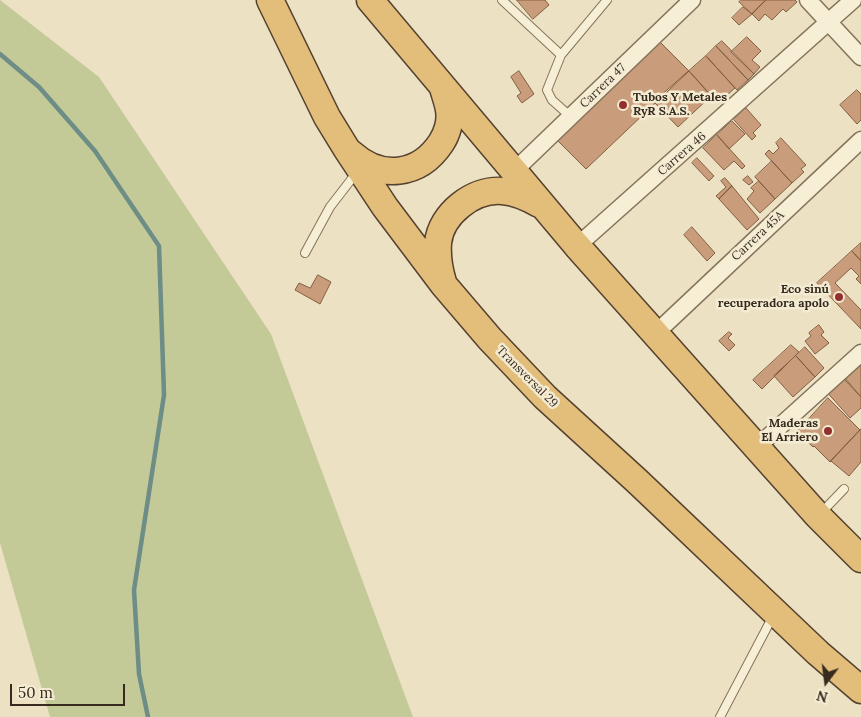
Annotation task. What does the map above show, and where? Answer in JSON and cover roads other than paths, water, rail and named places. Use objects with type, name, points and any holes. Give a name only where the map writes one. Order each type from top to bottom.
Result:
[{"type":"highway","name":"Transversal 29","points":[[270,0],[327,117],[353,158],[385,206],[443,284],[490,339],[545,397],[638,481],[861,690]]},
{"type":"highway","points":[[377,5],[442,88],[577,246],[818,516],[861,559]]},
{"type":"highway","points":[[353,158],[364,165],[388,172],[412,168],[433,156],[446,135],[450,111],[442,88]]},
{"type":"highway","points":[[443,284],[438,263],[438,241],[446,221],[461,205],[480,194],[501,191],[522,194],[542,205]]},
{"type":"street","name":"Carrera 47","points":[[513,172],[692,0]]},
{"type":"street","points":[[808,0],[828,24],[861,57]]},
{"type":"street","name":"Carrera 46","points":[[577,246],[853,0]]},
{"type":"street","name":"Carrera 45A","points":[[656,333],[861,140]]},
{"type":"street","points":[[757,447],[861,353]]},
{"type":"lane","points":[[502,0],[561,55]]},
{"type":"lane","points":[[570,117],[552,100],[548,90],[561,55],[608,0]]},
{"type":"lane","points":[[305,253],[330,207],[353,158]]},
{"type":"lane","points":[[818,516],[844,489]]},
{"type":"lane","points":[[720,717],[776,612]]},
{"type":"waterway","points":[[0,54],[39,87],[95,151],[159,246],[164,395],[134,590],[139,674],[148,717]]},
{"type":"place","name":"Tubos Y Metales RyR S.A.S.","points":[[623,105]]},
{"type":"place","name":"Eco sinú recuperadora apolo","points":[[839,297]]},
{"type":"place","name":"Maderas El Arriero","points":[[828,431]]}]
